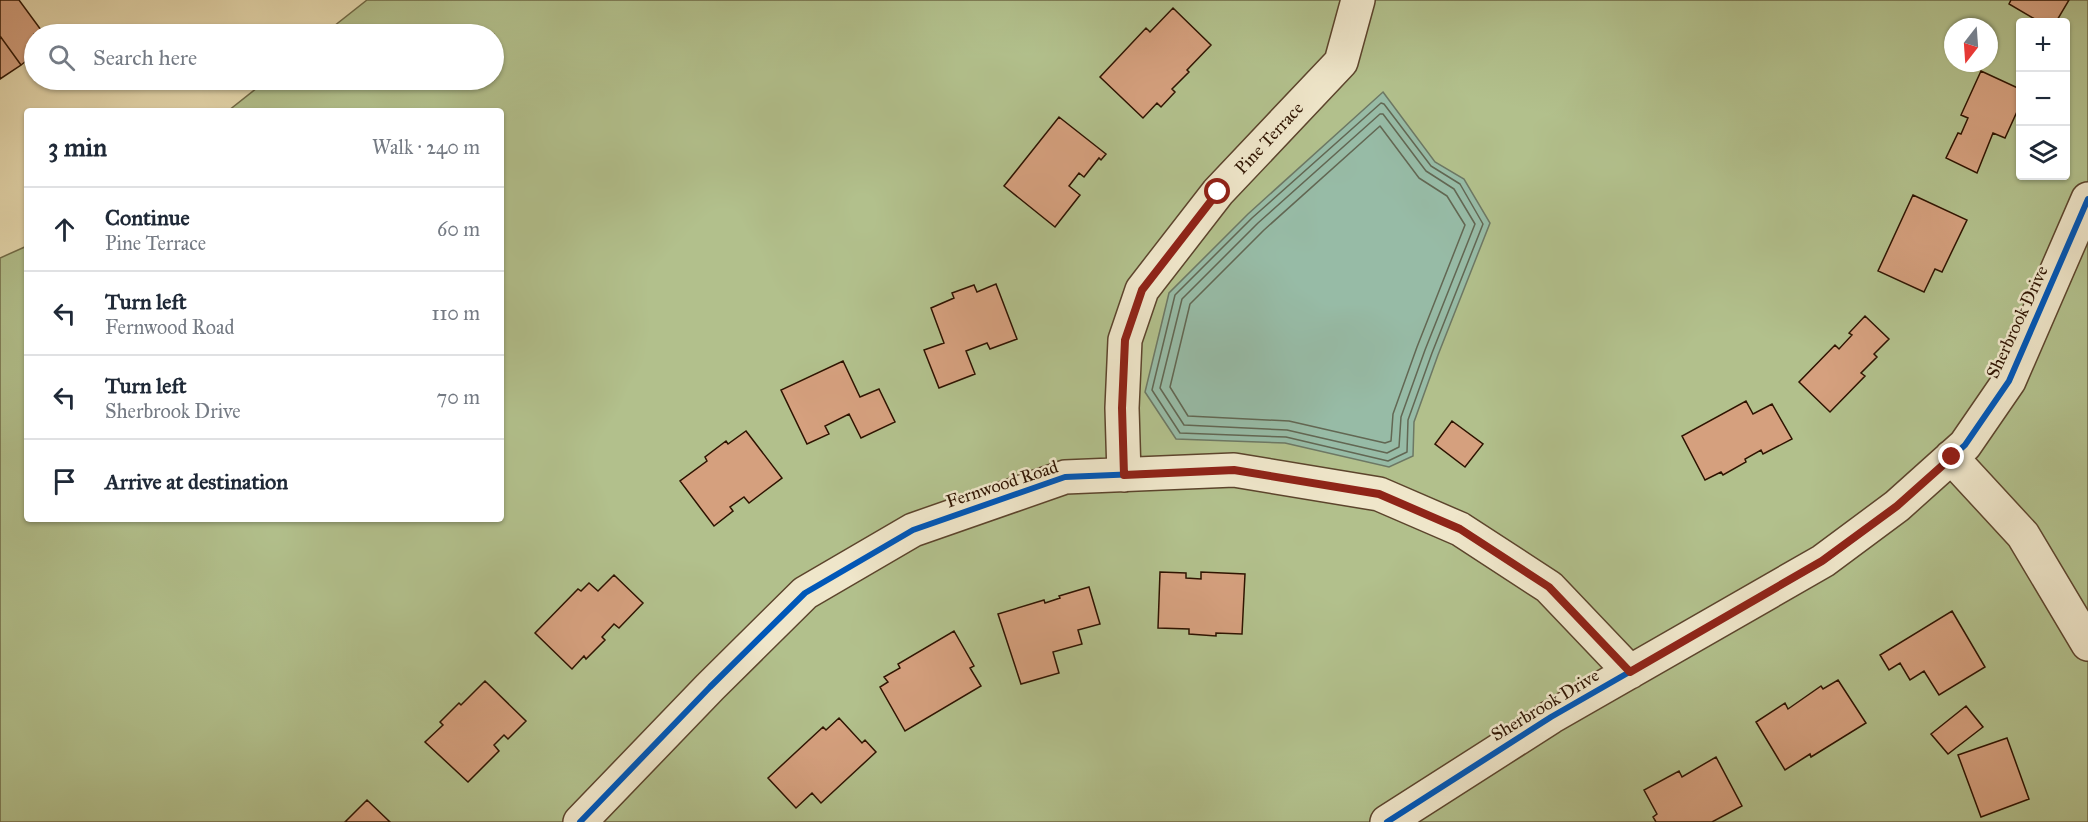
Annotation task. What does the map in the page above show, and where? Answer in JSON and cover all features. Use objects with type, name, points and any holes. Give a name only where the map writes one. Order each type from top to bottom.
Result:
[{"type":"street","name":"Pine Terrace","points":[[1124,475],[1122,408],[1125,340],[1142,290],[1218,192],[1341,62],[1358,0]]},
{"type":"street","name":"Sherbrook Drive","points":[[1387,822],[1551,717],[1822,561],[1897,506],[1965,446],[2009,381],[2088,199]]},
{"type":"street","points":[[1952,457],[2023,535],[2088,644]]},
{"type":"street","name":"Fernwood Road","points":[[580,822],[710,687],[805,593],[913,530],[1065,477],[1234,470],[1379,494],[1460,529],[1549,587],[1630,672]]},
{"type":"shaded area","points":[[367,0],[2088,0],[2088,822],[0,822],[0,258],[24,247],[24,522],[504,522],[504,108],[232,108],[254,90],[504,90],[504,24],[337,24]]},
{"type":"water","points":[[1383,92],[1435,162],[1464,179],[1490,223],[1414,422],[1413,456],[1389,467],[1285,443],[1176,439],[1145,392],[1169,293],[1248,214]]},
{"type":"building","points":[[0,0],[19,0],[37,24],[24,24],[24,63],[21,65],[0,36]]},
{"type":"building","points":[[2011,0],[2069,0],[2058,18],[2033,18],[2009,4]]},
{"type":"building","points":[[1173,8],[1211,45],[1172,89],[1175,92],[1161,107],[1157,103],[1143,118],[1100,77],[1146,28],[1150,32]]},
{"type":"building","points":[[0,36],[21,65],[0,79]]},
{"type":"building","points":[[1981,72],[2016,87],[2016,114],[2005,138],[1993,133],[1977,173],[1946,158],[1968,118],[1961,115]]},
{"type":"building","points":[[1059,117],[1106,154],[1101,160],[1099,158],[1084,177],[1079,173],[1069,186],[1080,195],[1055,227],[1004,186]]},
{"type":"building","points":[[1913,195],[1967,220],[1942,272],[1935,269],[1924,292],[1878,271]]},
{"type":"building","points":[[996,284],[1017,339],[990,349],[987,343],[966,351],[975,374],[939,388],[924,350],[944,343],[931,308],[954,298],[952,293],[974,285],[977,292]]},
{"type":"building","points":[[1865,316],[1889,339],[1874,354],[1877,357],[1861,373],[1865,376],[1830,412],[1799,382],[1835,345],[1839,349],[1852,335],[1849,333]]},
{"type":"building","points":[[843,361],[860,397],[879,389],[895,422],[861,438],[849,414],[825,426],[829,434],[807,444],[781,390]]},
{"type":"building","points":[[1746,401],[1753,414],[1772,404],[1792,439],[1763,454],[1761,450],[1723,475],[1721,472],[1705,480],[1682,436]]},
{"type":"building","points":[[1452,421],[1483,444],[1465,467],[1435,444]]},
{"type":"building","points":[[746,431],[782,478],[749,503],[744,497],[730,507],[733,511],[714,526],[680,481],[707,461],[705,457],[726,441],[728,444]]},
{"type":"building","points":[[1160,572],[1186,573],[1186,578],[1201,579],[1201,572],[1245,574],[1242,634],[1216,633],[1216,636],[1189,634],[1189,629],[1158,628]]},
{"type":"building","points":[[614,575],[643,603],[619,628],[614,624],[602,637],[605,640],[586,659],[584,656],[572,669],[535,633],[578,589],[581,591],[589,583],[598,591]]},
{"type":"building","points":[[1089,587],[1100,624],[1078,630],[1082,644],[1053,652],[1059,673],[1021,684],[998,614],[1044,600],[1045,603]]},
{"type":"building","points":[[1952,611],[1985,667],[1939,695],[1924,671],[1910,680],[1900,663],[1889,670],[1880,655]]},
{"type":"building","points":[[954,631],[974,666],[970,668],[981,686],[905,731],[880,687],[888,682],[884,677],[900,668],[898,664]]},
{"type":"building","points":[[1838,680],[1866,723],[1811,757],[1810,754],[1785,770],[1756,722],[1785,703],[1788,709],[1821,686],[1823,689]]},
{"type":"building","points":[[485,681],[526,721],[508,739],[504,735],[494,745],[499,751],[468,782],[425,742],[443,725],[440,722]]},
{"type":"building","points":[[1966,706],[1983,727],[1948,754],[1931,734]]},
{"type":"building","points":[[839,718],[862,743],[865,740],[876,752],[821,803],[812,793],[796,808],[768,778],[823,727],[826,730]]},
{"type":"building","points":[[2007,738],[2029,799],[1981,817],[1958,755]]},
{"type":"building","points":[[1716,757],[1742,806],[1712,822],[1656,822],[1653,817],[1657,814],[1644,790],[1679,771],[1682,777]]},
{"type":"building","points":[[367,800],[390,822],[345,822]]},
{"type":"cycle path","points":[[1387,822],[1551,717],[1823,561],[1897,506],[1965,445],[2009,381],[2088,199]]},
{"type":"cycle path","points":[[580,822],[710,687],[805,593],[913,530],[1065,477],[1234,470],[1379,494],[1460,529],[1549,587],[1630,672]]},
{"type":"route","points":[[1218,192],[1142,290],[1125,340],[1122,408],[1124,475],[1234,470],[1379,494],[1460,529],[1549,587],[1630,672],[1822,561],[1897,506],[1952,457]]}]
